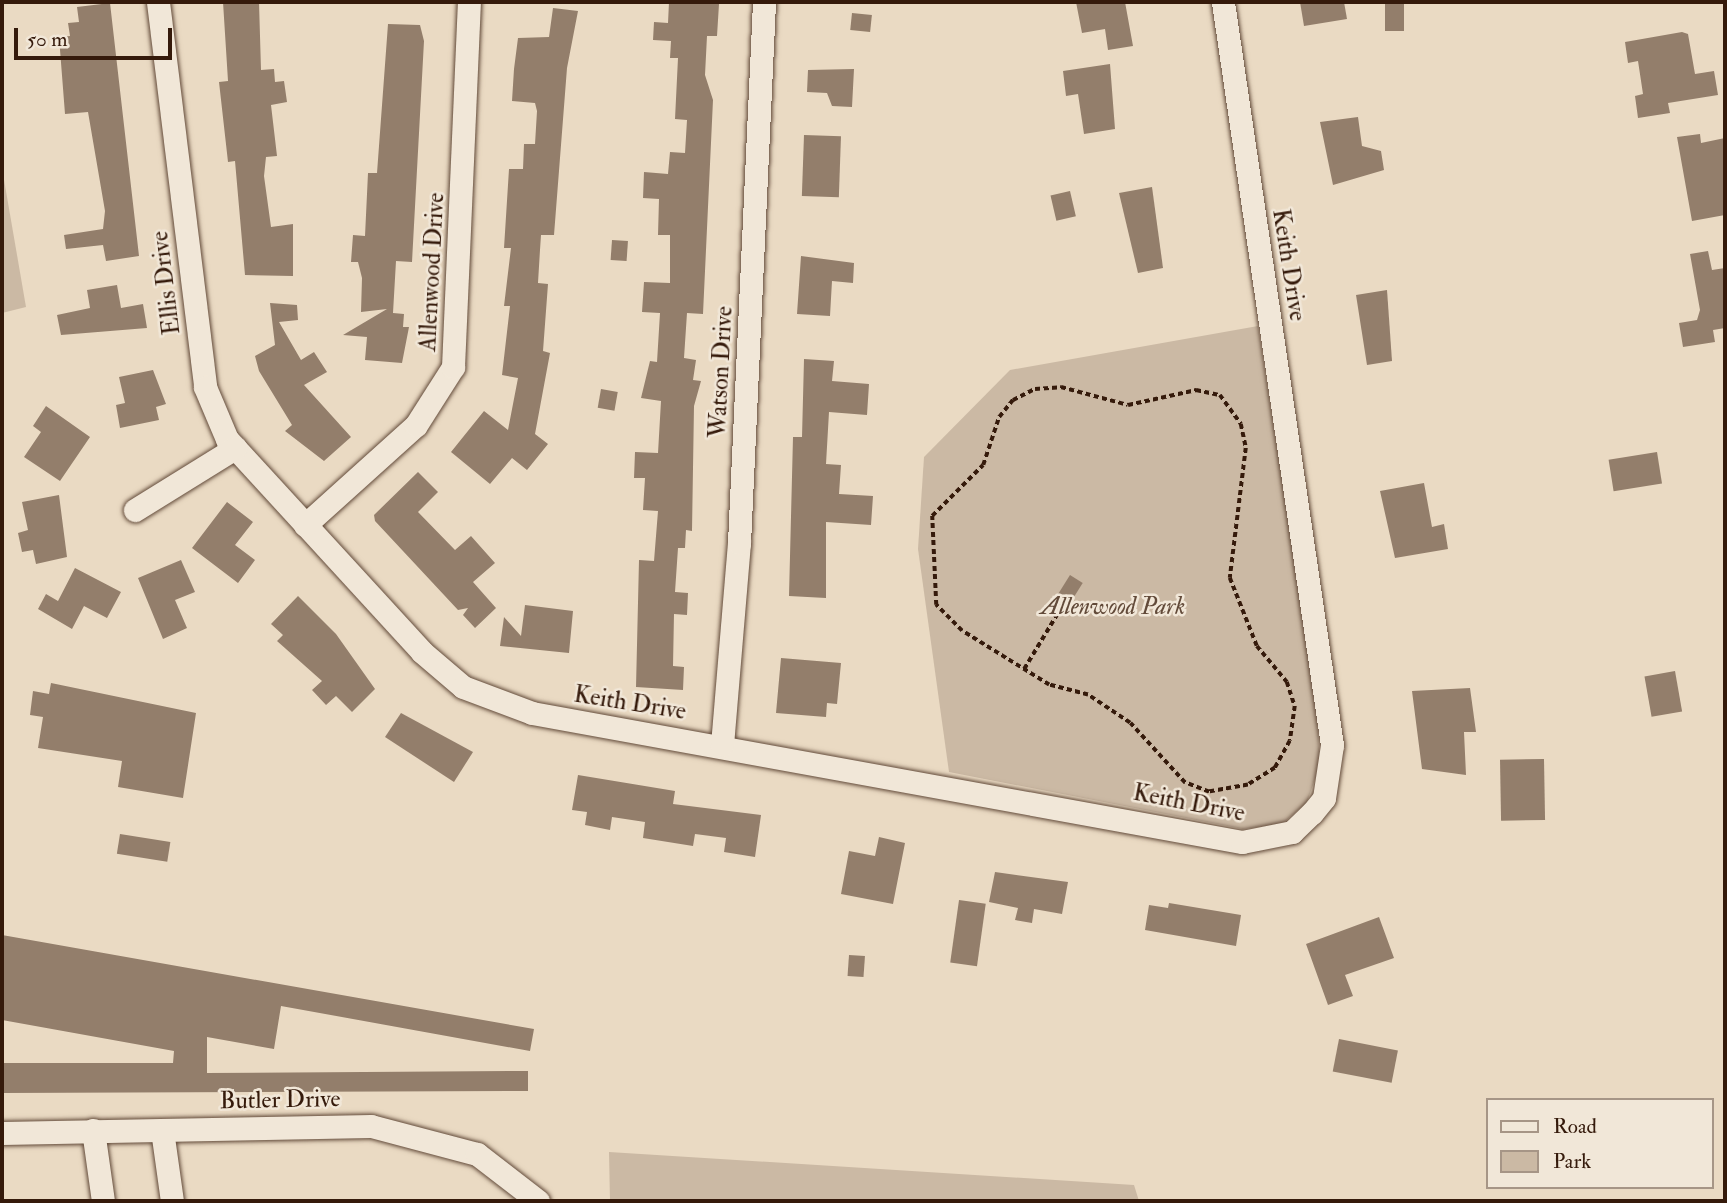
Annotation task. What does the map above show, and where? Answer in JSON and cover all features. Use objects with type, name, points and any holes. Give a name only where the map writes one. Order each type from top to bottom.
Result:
[{"type":"street","name":"Ellis Drive","points":[[158,2],[205,387],[235,448],[305,525]]},
{"type":"street","name":"Allenwood Drive","points":[[305,525],[416,425],[453,367],[469,2]]},
{"type":"street","name":"Watson Drive","points":[[722,745],[739,542],[764,2]]},
{"type":"street","name":"Keith Drive","points":[[305,525],[422,652],[463,687],[531,713],[722,745],[1242,842],[1292,832],[1324,798],[1332,745],[1223,2]]},
{"type":"street","points":[[135,510],[235,448]]},
{"type":"street","name":"Butler Drive","points":[[2,1133],[301,1124],[421,1135],[477,1154],[538,1201]]},
{"type":"street","points":[[93,1130],[103,1201]]},
{"type":"street","points":[[162,1130],[172,1201]]},
{"type":"path","points":[[1061,387],[1128,405],[1196,390],[1220,395],[1241,424],[1246,448],[1230,578],[1257,646],[1287,682],[1295,706],[1290,741],[1275,768],[1248,785],[1209,792],[1185,783],[1130,723],[1088,695],[1049,685],[1024,669],[962,631],[936,605],[928,530],[932,516],[983,465],[999,417],[1035,389],[1061,387]]},
{"type":"path","points":[[1024,669],[1061,608]]},
{"type":"green space","points":[[2,168],[26,307],[2,313]]},
{"type":"green space","name":"Allenwood Park","points":[[1258,326],[1316,701],[1320,765],[1307,802],[1282,824],[1243,829],[949,772],[918,549],[924,457],[1010,370]]},
{"type":"green space","points":[[609,1152],[1134,1185],[1139,1201],[610,1201]]},
{"type":"building","points":[[223,2],[259,2],[261,70],[274,69],[275,82],[284,81],[287,102],[271,105],[277,156],[266,157],[264,176],[271,227],[293,224],[293,276],[245,275],[235,161],[228,162],[219,82],[228,81]]},
{"type":"building","points":[[669,2],[719,4],[717,36],[707,36],[705,75],[713,100],[703,314],[687,313],[684,358],[696,360],[693,380],[701,381],[694,406],[692,531],[686,530],[685,548],[678,548],[675,592],[688,593],[687,615],[674,614],[673,666],[684,667],[683,690],[636,687],[639,560],[654,561],[658,511],[643,510],[645,478],[634,478],[635,452],[658,453],[661,401],[641,398],[650,361],[657,362],[660,313],[642,312],[644,282],[670,283],[670,235],[658,235],[659,199],[643,198],[644,172],[668,174],[670,152],[685,153],[687,120],[675,119],[678,58],[670,58],[671,41],[653,40],[654,22],[668,23]]},
{"type":"building","points":[[1076,2],[1125,2],[1133,46],[1108,50],[1105,29],[1082,33]]},
{"type":"building","points":[[1300,2],[1344,2],[1347,19],[1304,26]]},
{"type":"building","points":[[1385,2],[1404,2],[1404,31],[1385,31]]},
{"type":"building","points":[[110,3],[139,256],[106,261],[103,245],[66,249],[64,235],[103,229],[105,211],[88,112],[65,114],[59,37],[70,36],[68,23],[79,22],[77,7]]},
{"type":"building","points":[[553,8],[578,11],[567,68],[554,235],[541,235],[538,283],[548,284],[543,351],[550,353],[535,434],[548,444],[527,470],[512,458],[490,484],[451,452],[484,411],[508,430],[518,378],[502,375],[510,306],[504,306],[511,248],[504,248],[509,169],[523,169],[524,144],[535,144],[537,111],[535,103],[512,101],[514,69],[518,38],[549,37]]},
{"type":"building","points":[[852,13],[872,15],[870,32],[850,30]]},
{"type":"building","points":[[388,24],[420,25],[424,41],[412,262],[396,261],[393,313],[404,314],[403,327],[409,327],[402,363],[365,360],[367,337],[343,335],[387,309],[361,312],[362,278],[358,262],[351,262],[353,235],[365,236],[368,173],[377,173]]},
{"type":"building","points":[[1682,32],[1688,34],[1695,74],[1714,71],[1718,95],[1668,103],[1670,113],[1638,118],[1635,96],[1643,94],[1638,61],[1628,63],[1625,42]]},
{"type":"building","points":[[1110,64],[1115,129],[1084,134],[1078,94],[1066,96],[1063,71]]},
{"type":"building","points":[[854,69],[852,107],[832,106],[827,93],[807,92],[808,70]]},
{"type":"building","points":[[1358,117],[1362,146],[1381,151],[1384,170],[1333,185],[1320,122]]},
{"type":"building","points":[[1700,134],[1701,143],[1725,138],[1725,215],[1692,221],[1677,137]]},
{"type":"building","points":[[804,135],[841,136],[839,197],[802,196]]},
{"type":"building","points":[[1152,187],[1163,268],[1138,273],[1119,193]]},
{"type":"building","points":[[1070,191],[1076,216],[1056,221],[1051,195]]},
{"type":"building","points":[[612,240],[628,241],[627,261],[611,260]]},
{"type":"building","points":[[1708,251],[1712,270],[1725,268],[1725,328],[1713,330],[1715,342],[1683,347],[1679,323],[1697,320],[1700,310],[1690,254]]},
{"type":"building","points":[[801,256],[854,263],[853,283],[832,281],[830,316],[797,314]]},
{"type":"building","points":[[117,285],[121,308],[143,304],[147,328],[61,335],[57,315],[90,308],[87,290]]},
{"type":"building","points":[[1387,290],[1392,361],[1367,365],[1356,295]]},
{"type":"building","points":[[270,303],[297,305],[298,320],[279,322],[301,360],[314,352],[327,372],[304,385],[351,437],[324,461],[285,431],[292,425],[259,371],[255,356],[275,345]]},
{"type":"building","points":[[804,359],[834,361],[832,381],[869,384],[867,415],[829,412],[826,464],[841,465],[839,494],[873,496],[871,525],[826,522],[826,598],[789,596],[793,437],[802,437]]},
{"type":"building","points":[[153,370],[166,404],[156,407],[159,420],[120,428],[116,405],[125,403],[119,377]]},
{"type":"building","points":[[601,389],[618,392],[614,411],[598,408]]},
{"type":"building","points":[[46,406],[90,437],[60,481],[24,457],[41,432],[33,426]]},
{"type":"building","points":[[1657,452],[1662,484],[1614,491],[1609,460]]},
{"type":"building","points":[[418,472],[438,492],[418,512],[455,550],[471,536],[495,563],[473,582],[496,608],[475,628],[463,615],[468,608],[458,610],[375,521],[374,515]]},
{"type":"building","points":[[1424,483],[1432,527],[1444,524],[1448,549],[1395,558],[1380,491]]},
{"type":"building","points":[[59,495],[67,557],[36,564],[33,550],[22,552],[18,533],[28,530],[22,502]]},
{"type":"building","points":[[227,502],[253,522],[235,545],[255,560],[238,583],[192,548]]},
{"type":"building","points":[[181,560],[195,592],[175,600],[187,628],[163,639],[138,578]]},
{"type":"building","points":[[75,568],[121,592],[107,618],[84,606],[72,629],[38,609],[46,594],[58,601]]},
{"type":"building","points":[[1070,575],[1083,583],[1066,609],[1054,601]]},
{"type":"building","points":[[298,596],[336,634],[375,689],[352,712],[336,696],[326,705],[312,690],[322,681],[277,641],[283,635],[271,624]]},
{"type":"building","points":[[525,605],[573,611],[569,653],[500,646],[504,617],[521,636]]},
{"type":"building","points":[[781,658],[841,663],[837,704],[827,703],[826,717],[776,713]]},
{"type":"building","points":[[1675,671],[1682,711],[1652,717],[1644,676]]},
{"type":"building","points":[[51,683],[196,713],[183,798],[118,787],[122,761],[38,748],[43,717],[30,715],[33,691],[49,694]]},
{"type":"building","points":[[1470,688],[1476,732],[1464,732],[1466,775],[1422,769],[1412,691]]},
{"type":"building","points":[[401,713],[473,752],[454,782],[385,737]]},
{"type":"building","points":[[1544,759],[1545,820],[1501,821],[1500,760]]},
{"type":"building","points":[[578,775],[675,791],[673,804],[761,815],[755,857],[724,852],[726,838],[695,834],[693,846],[643,838],[645,822],[612,817],[610,830],[585,825],[587,812],[572,810]]},
{"type":"building","points":[[120,834],[170,842],[167,862],[117,854]]},
{"type":"building","points":[[879,837],[905,843],[893,904],[841,894],[849,851],[875,856]]},
{"type":"building","points":[[995,872],[1068,882],[1062,914],[1034,909],[1032,923],[1015,920],[1018,908],[989,902]]},
{"type":"building","points":[[959,900],[986,904],[977,966],[950,962]]},
{"type":"building","points":[[1169,903],[1241,915],[1236,946],[1145,930],[1149,905],[1168,908]]},
{"type":"building","points":[[1379,917],[1394,958],[1345,975],[1353,996],[1328,1005],[1306,944]]},
{"type":"building","points":[[2,935],[534,1029],[530,1051],[281,1006],[274,1049],[207,1037],[207,1073],[528,1071],[528,1091],[2,1093],[2,1063],[173,1063],[174,1051],[2,1020]]},
{"type":"building","points":[[849,955],[865,956],[863,977],[848,976]]},
{"type":"building","points":[[1339,1039],[1398,1050],[1392,1083],[1333,1071]]}]
